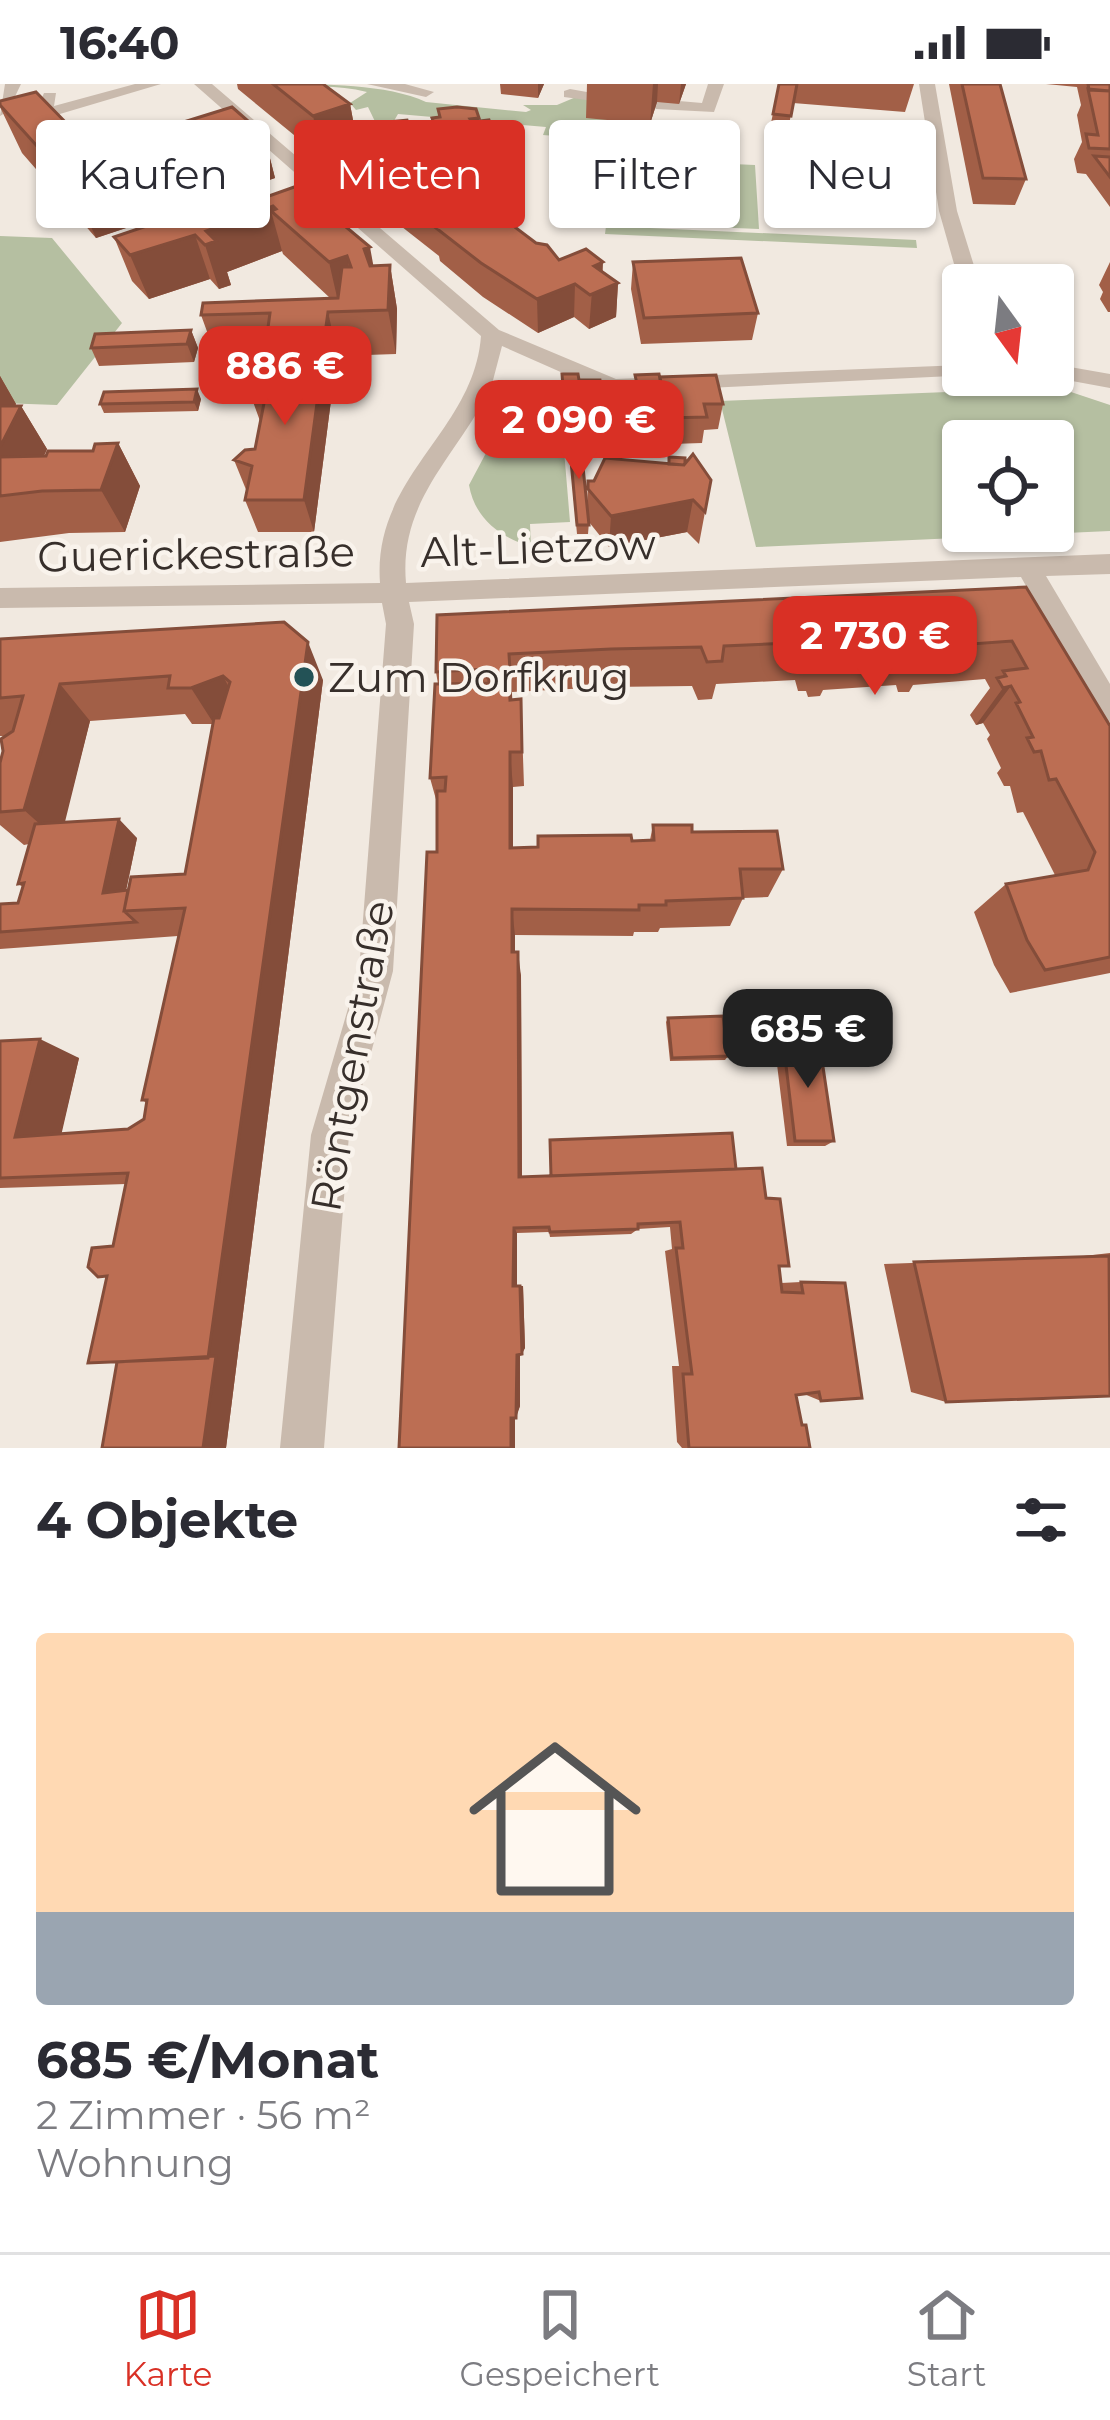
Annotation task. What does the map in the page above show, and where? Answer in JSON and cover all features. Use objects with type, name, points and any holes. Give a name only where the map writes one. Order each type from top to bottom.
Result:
[{"type":"street","points":[[0,124],[41,95],[87,84]]},
{"type":"street","points":[[0,110],[12,87],[32,88],[35,96],[154,84]]},
{"type":"street","points":[[375,84],[426,92]]},
{"type":"street","points":[[568,90],[708,109],[716,84]]},
{"type":"street","points":[[927,84],[943,191],[964,264]]},
{"type":"street","points":[[207,90],[237,88]]},
{"type":"street","points":[[207,90],[491,334],[610,385]]},
{"type":"street","name":"Alt-Lietzow","points":[[491,334],[494,355],[476,392],[398,518],[392,548],[393,593],[1110,564]]},
{"type":"street","points":[[476,392],[942,373]]},
{"type":"street","points":[[1074,375],[1110,381]]},
{"type":"street","points":[[1028,567],[1110,710]]},
{"type":"street","name":"Guerickestraße","points":[[0,598],[393,593]]},
{"type":"street","name":"Röntgenstraße","points":[[302,1448],[330,1135],[376,971],[400,625],[393,593]]},
{"type":"green space","points":[[277,84],[374,88],[426,102],[526,112],[531,110],[523,105],[557,105],[576,97],[627,103],[587,117],[614,120],[549,120],[549,135],[543,135],[546,127],[525,125],[525,120],[398,114],[394,120],[374,120],[368,107],[356,110],[350,103],[367,92]]},
{"type":"green space","points":[[740,164],[755,165],[759,229],[735,228],[740,228]]},
{"type":"green space","points":[[606,228],[650,228],[916,240],[917,248],[605,234]]},
{"type":"green space","points":[[0,236],[52,238],[122,323],[57,405],[0,403]]},
{"type":"green space","points":[[942,392],[942,396],[1074,393],[1110,405],[1110,531],[1074,533],[1074,420],[942,420],[942,539],[756,547],[720,401]]},
{"type":"green space","points":[[532,411],[537,451],[564,450],[570,522],[530,524],[531,547],[491,525],[477,508],[469,485],[494,438]]},
{"type":"building","points":[[273,84],[323,84],[350,104],[313,116]]},
{"type":"building","points":[[779,84],[797,84],[791,116],[773,114]]},
{"type":"building","points":[[962,84],[1000,84],[1026,179],[983,178]]},
{"type":"building","points":[[1088,84],[1110,84],[1110,91],[1089,90]]},
{"type":"building","points":[[1088,89],[1110,91],[1110,149],[1089,148],[1086,134],[1098,135]]},
{"type":"building","points":[[36,92],[63,120],[36,120],[36,145],[0,101]]},
{"type":"building","points":[[232,107],[247,120],[190,120]]},
{"type":"building","points":[[438,109],[476,109],[479,118],[433,120],[440,117]]},
{"type":"building","points":[[1094,156],[1110,157],[1110,177]]},
{"type":"building","points":[[294,187],[294,228],[347,228],[370,247],[364,249],[370,266],[390,265],[388,310],[328,312],[324,341],[266,342],[270,313],[201,315],[203,303],[338,298],[342,267],[351,267],[347,256],[329,262],[271,211],[276,209],[270,207],[270,196]]},
{"type":"building","points":[[141,228],[214,228],[206,231],[216,241],[205,245],[195,235],[130,255],[114,237]]},
{"type":"building","points":[[436,228],[516,228],[547,245],[559,260],[586,249],[603,262],[594,266],[618,283],[590,295],[575,284],[537,299]]},
{"type":"building","points":[[741,258],[758,313],[644,318],[633,262]]},
{"type":"building","points":[[191,330],[187,344],[91,348],[95,334]]},
{"type":"building","points":[[324,351],[304,500],[245,500],[252,466],[234,460],[245,450],[255,449],[266,393],[248,388],[258,379],[269,379],[274,353]]},
{"type":"building","points":[[562,374],[600,380],[601,386],[637,384],[635,375],[659,374],[666,411],[553,415],[550,387],[563,387]]},
{"type":"building","points":[[716,375],[723,404],[704,404],[707,417],[665,418],[660,377]]},
{"type":"building","points":[[197,389],[194,402],[100,404],[104,392]]},
{"type":"building","points":[[0,406],[21,406],[0,447]]},
{"type":"building","points":[[580,438],[589,525],[577,525],[569,439]]},
{"type":"building","points":[[118,443],[101,490],[0,496],[0,457],[93,451],[95,444]]},
{"type":"building","points":[[693,454],[711,480],[705,512],[693,500],[611,516],[588,489],[588,481],[594,481],[605,458],[684,465]]},
{"type":"building","points":[[669,457],[685,458],[685,463],[669,464]]},
{"type":"building","points":[[1026,587],[1110,726],[1110,957],[1045,970],[1027,940],[1006,884],[1088,870],[1095,852],[1056,779],[1049,780],[1041,751],[1034,752],[1027,738],[1033,737],[1011,686],[1003,688],[997,678],[1006,676],[1003,671],[1027,668],[1012,641],[929,647],[931,654],[920,655],[918,647],[835,652],[837,659],[813,653],[810,642],[724,646],[722,661],[707,662],[701,647],[509,654],[510,671],[487,677],[485,669],[436,672],[437,615]]},
{"type":"building","points":[[284,622],[308,642],[208,1358],[88,1363],[107,1276],[98,1277],[88,1267],[92,1248],[113,1246],[128,1173],[0,1178],[0,1041],[40,1039],[15,1137],[128,1129],[144,1119],[147,1100],[142,1100],[185,908],[124,911],[131,877],[185,874],[214,718],[219,718],[230,682],[223,676],[191,688],[168,688],[170,676],[60,684],[24,810],[0,812],[1,739],[13,731],[23,696],[0,698],[0,639]]},
{"type":"building","points":[[509,683],[510,700],[521,699],[522,752],[510,752],[510,848],[538,847],[538,836],[631,835],[632,841],[654,840],[653,825],[692,825],[692,832],[777,831],[783,869],[740,869],[743,898],[666,901],[666,905],[639,905],[639,910],[512,909],[512,952],[518,952],[519,1177],[762,1168],[766,1198],[780,1199],[789,1266],[779,1266],[782,1292],[803,1293],[801,1282],[845,1283],[862,1398],[821,1401],[819,1392],[796,1395],[810,1448],[689,1448],[683,1374],[692,1374],[676,1248],[683,1248],[680,1222],[638,1224],[638,1229],[550,1232],[549,1227],[514,1228],[513,1286],[520,1286],[522,1354],[517,1355],[511,1448],[399,1448],[427,852],[437,852],[437,791],[445,791],[446,777],[430,778],[435,684]]},
{"type":"building","points":[[119,819],[103,893],[128,890],[124,911],[136,922],[0,932],[0,904],[18,903],[24,883],[18,884],[35,824]]},
{"type":"building","points":[[723,1016],[728,1056],[672,1058],[668,1018]]},
{"type":"building","points":[[783,1040],[819,1040],[834,1141],[795,1141]]},
{"type":"building","points":[[732,1133],[736,1169],[551,1176],[550,1140]]},
{"type":"building","points":[[1109,1256],[1110,1396],[946,1402],[914,1262]]},
{"type":"building","points":[[216,1356],[203,1448],[102,1448],[117,1362]]},
{"type":"place","name":"Zum Dorfkrug","points":[[304,677]]}]
